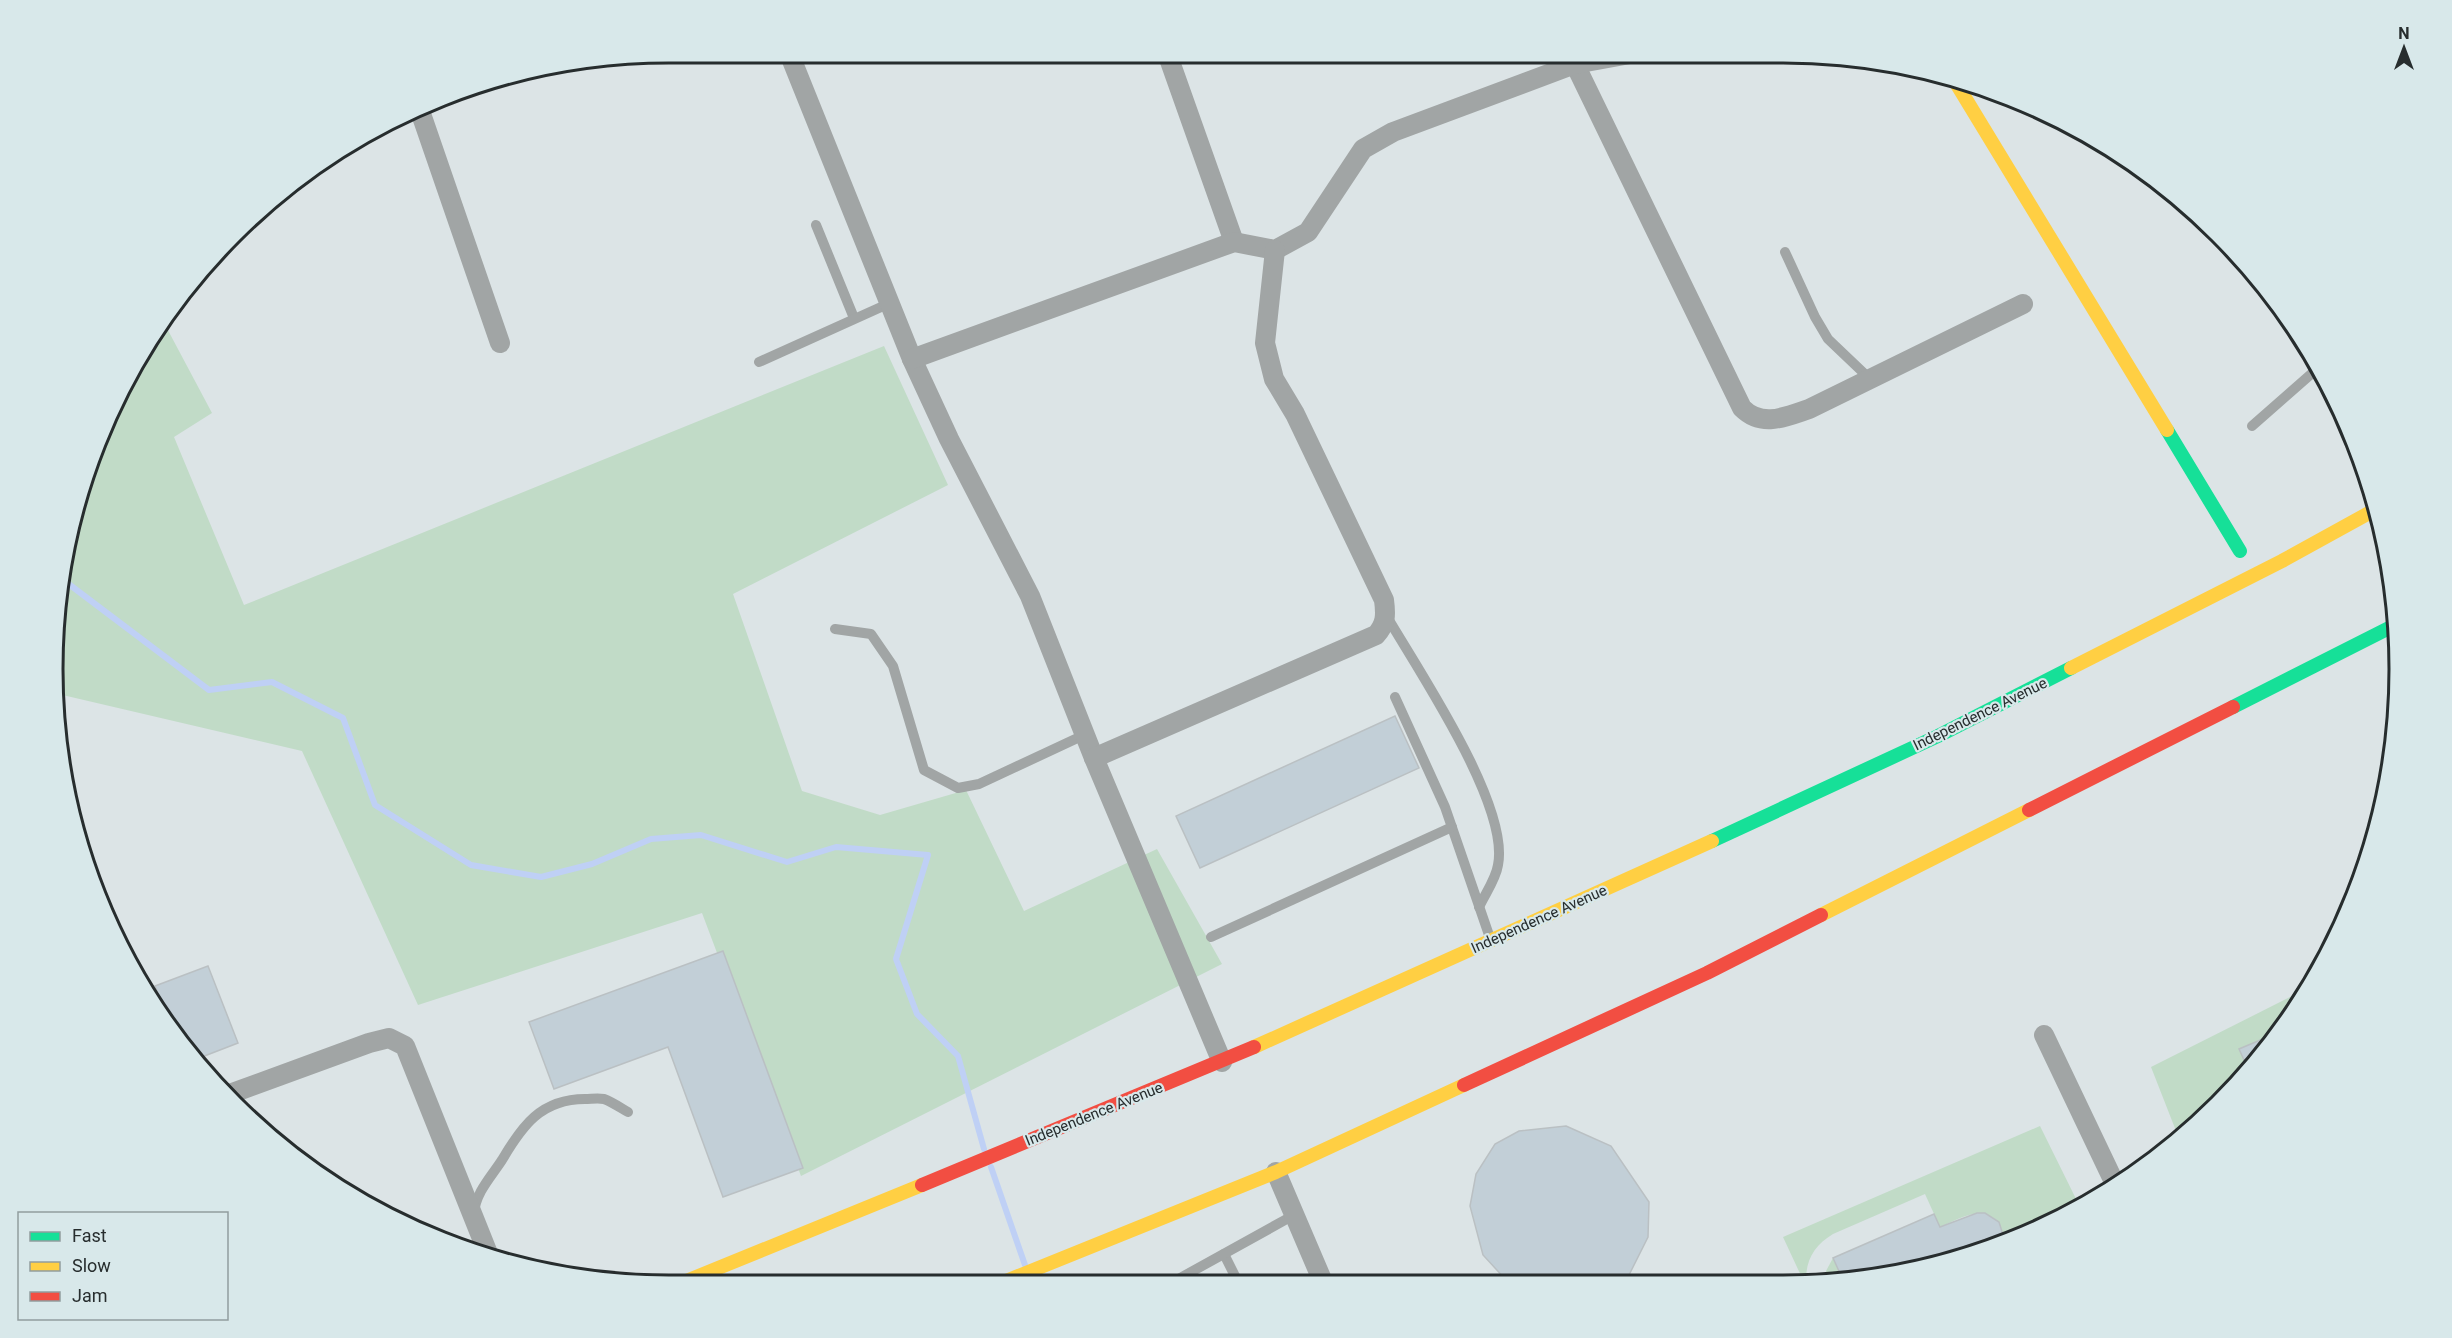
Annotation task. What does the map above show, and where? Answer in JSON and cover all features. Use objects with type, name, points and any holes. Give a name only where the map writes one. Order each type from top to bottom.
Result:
[{"type":"main road","points":[[1960,90],[2240,551]]},
{"type":"main road","name":"Independence Avenue","points":[[701,1275],[1222,1062],[1691,851],[1938,736],[2272,566],[2368,513]]},
{"type":"main road","points":[[1021,1275],[1276,1172],[1707,973],[2388,629]]},
{"type":"street","points":[[793,63],[912,359],[1030,596],[1084,735],[1222,1062]]},
{"type":"street","points":[[1171,63],[1234,243]]},
{"type":"street","points":[[912,359],[1234,243],[1275,250],[1308,232],[1362,149],[1393,132],[1562,63]]},
{"type":"street","points":[[1574,63],[1742,408],[1751,416],[1773,420],[1809,409],[2023,304]]},
{"type":"street","points":[[422,116],[500,343]]},
{"type":"street","points":[[1094,758],[1376,635],[1383,627],[1386,615],[1384,600],[1295,414],[1274,379],[1265,343],[1275,250]]},
{"type":"street","points":[[2043,1035],[2112,1178]]},
{"type":"street","points":[[235,1092],[369,1042],[389,1038],[405,1046],[485,1246]]},
{"type":"street","points":[[1276,1172],[1320,1275]]},
{"type":"lane","points":[[816,225],[854,318]]},
{"type":"lane","points":[[1785,252],[1815,317],[1828,339],[1870,379]]},
{"type":"lane","points":[[759,362],[890,303]]},
{"type":"lane","points":[[2252,426],[2312,373]]},
{"type":"lane","points":[[1386,615],[1471,761],[1497,825],[1498,865],[1479,907]]},
{"type":"lane","points":[[835,629],[871,634],[893,666],[924,770],[958,788],[979,784],[1084,735]]},
{"type":"lane","points":[[1395,697],[1445,807],[1491,941]]},
{"type":"lane","points":[[1211,937],[1452,827]]},
{"type":"lane","points":[[473,1216],[475,1204],[482,1189],[509,1146],[521,1129],[544,1108],[575,1099],[603,1099],[628,1112]]},
{"type":"lane","points":[[1186,1275],[1294,1215]]},
{"type":"lane","points":[[1224,1254],[1235,1275]]},
{"type":"green space","points":[[167,329],[212,413],[174,437],[244,605],[884,346],[948,485],[733,594],[802,791],[880,815],[966,790],[1024,911],[1157,849],[1222,964],[801,1176],[702,913],[418,1005],[302,751],[64,695],[64,629],[68,590],[84,512],[95,474],[125,401]]},
{"type":"green space","points":[[2294,995],[2263,1039],[2240,1049],[2245,1061],[2239,1069],[2212,1098],[2176,1131],[2151,1067]]},
{"type":"green space","points":[[2040,1126],[2076,1199],[2003,1234],[1999,1222],[1984,1214],[1963,1217],[1940,1227],[1925,1194],[1827,1238],[1813,1253],[1806,1274],[1800,1275],[1783,1237]]},
{"type":"green space","points":[[1833,1258],[1840,1272],[1827,1274],[1826,1271]]},
{"type":"building","points":[[1395,716],[1419,768],[1200,868],[1176,816]]},
{"type":"building","points":[[723,951],[803,1168],[723,1197],[668,1047],[554,1089],[529,1022]]},
{"type":"building","points":[[208,966],[238,1043],[203,1057],[165,1006],[155,986]]},
{"type":"building","points":[[2263,1039],[2245,1062],[2239,1049]]},
{"type":"building","points":[[1566,1126],[1611,1146],[1649,1202],[1648,1237],[1629,1275],[1501,1275],[1483,1255],[1470,1206],[1476,1174],[1495,1144],[1519,1131]]},
{"type":"building","points":[[1977,1213],[1985,1213],[1999,1222],[2003,1234],[1940,1254],[1862,1270],[1840,1272],[1833,1258],[1934,1214],[1940,1227]]},
{"type":"waterway","points":[[69,584],[209,690],[272,682],[343,718],[375,805],[471,865],[541,877],[592,864],[651,839],[701,835],[787,862],[836,847],[928,855],[896,959],[917,1014],[958,1056],[984,1149]]},
{"type":"waterway","points":[[991,1167],[1025,1265]]},
{"type":"traffic: fast","points":[[2167,430],[2240,551]]},
{"type":"traffic: fast","points":[[2233,707],[2388,629]]},
{"type":"traffic: fast","points":[[1712,841],[1938,736],[2071,668]]},
{"type":"traffic: slow","points":[[1960,90],[2167,430]]},
{"type":"traffic: slow","points":[[2071,668],[2282,561],[2368,513]]},
{"type":"traffic: slow","points":[[1821,915],[2029,810]]},
{"type":"traffic: slow","points":[[1254,1047],[1712,841]]},
{"type":"traffic: slow","points":[[1021,1275],[1276,1172],[1464,1085]]},
{"type":"traffic: slow","points":[[701,1275],[922,1185]]},
{"type":"traffic: jam","points":[[2029,810],[2233,707]]},
{"type":"traffic: jam","points":[[1464,1085],[1707,973],[1821,915]]},
{"type":"traffic: jam","points":[[922,1185],[1254,1047]]}]
